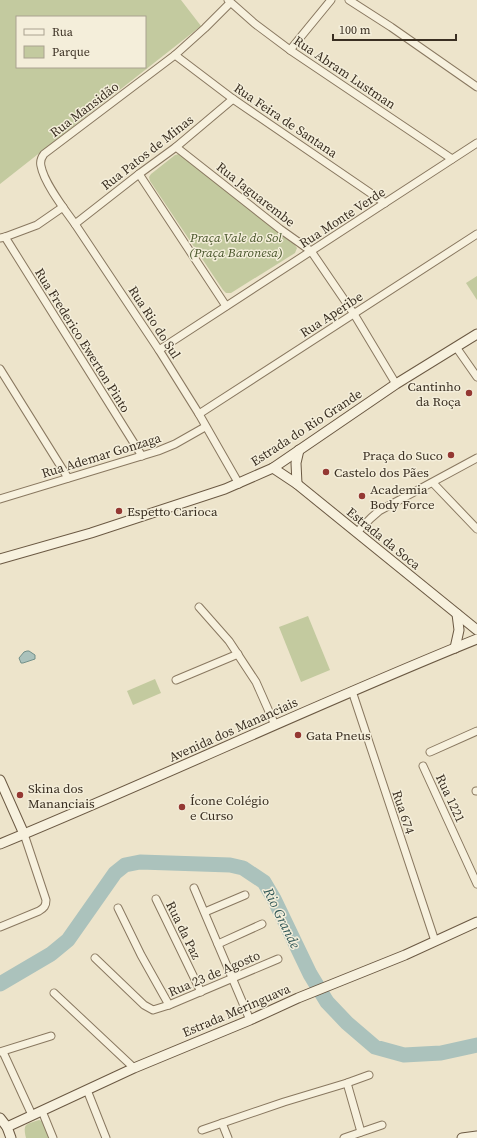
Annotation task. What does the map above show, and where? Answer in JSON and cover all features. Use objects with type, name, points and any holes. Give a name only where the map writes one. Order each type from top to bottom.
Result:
[{"type":"street","points":[[290,50],[331,0]]},
{"type":"street","points":[[349,0],[391,27],[477,87]]},
{"type":"street","name":"Rua Abram Lustman","points":[[229,1],[254,23],[290,50],[452,159]]},
{"type":"street","name":"Rua Mansidão","points":[[45,178],[41,164],[44,154],[175,55],[205,28],[229,1]]},
{"type":"street","name":"Rua Feira de Santana","points":[[175,55],[233,99],[385,203]]},
{"type":"street","name":"Rua Patos de Minas","points":[[75,224],[176,147],[233,99]]},
{"type":"street","name":"Rua Monte Verde","points":[[160,350],[477,143]]},
{"type":"street","name":"Rua Jaguarembe","points":[[176,147],[280,229],[311,251],[354,314],[396,384]]},
{"type":"street","points":[[139,174],[226,306]]},
{"type":"street","name":"Rua Rio do Sul","points":[[45,178],[160,350],[239,484]]},
{"type":"street","points":[[2,238],[37,225],[63,207]]},
{"type":"street","name":"Rua Aperibe","points":[[199,414],[477,234]]},
{"type":"street","name":"Rua Frederico Ewerton Pinto","points":[[2,238],[142,456]]},
{"type":"street","name":"Estrada do Rio Grande","points":[[0,559],[225,490],[273,468],[396,384],[477,334]]},
{"type":"street","points":[[456,347],[477,377]]},
{"type":"street","points":[[0,369],[68,478]]},
{"type":"street","name":"Rua Ademar Gonzaga","points":[[0,499],[142,456],[175,444],[205,427]]},
{"type":"street","points":[[297,484],[296,463],[299,450]]},
{"type":"street","points":[[357,532],[379,511],[477,458]]},
{"type":"street","name":"Estrada da Soca","points":[[273,468],[297,484],[477,630]]},
{"type":"street","points":[[433,483],[477,529]]},
{"type":"street","points":[[199,607],[229,641],[238,654],[256,682],[275,725]]},
{"type":"street","points":[[455,648],[459,630],[457,614]]},
{"type":"street","name":"Avenida dos Mananciais","points":[[0,844],[352,691],[477,639]]},
{"type":"street","points":[[176,680],[238,654]]},
{"type":"street","name":"Rua 674","points":[[352,691],[434,941]]},
{"type":"street","points":[[430,752],[477,732]]},
{"type":"street","name":"Rua 1221","points":[[423,766],[477,884]]},
{"type":"street","points":[[0,780],[24,834],[46,900],[46,905],[39,911],[0,927]]},
{"type":"street","points":[[194,888],[250,1020]]},
{"type":"street","points":[[205,912],[245,895]]},
{"type":"street","name":"Rua da Paz","points":[[156,899],[201,992]]},
{"type":"street","points":[[118,908],[141,955],[169,1005]]},
{"type":"street","name":"Estrada Meringuava","points":[[7,1127],[134,1068],[250,1020],[329,985],[405,955],[477,922]]},
{"type":"street","points":[[218,944],[262,924]]},
{"type":"street","name":"Rua 23 de Agosto","points":[[95,958],[144,1005],[153,1010],[233,979],[278,959]]},
{"type":"street","points":[[54,992],[134,1068]]},
{"type":"street","points":[[32,1115],[1,1052],[51,1036]]},
{"type":"street","points":[[202,1130],[369,1075]]},
{"type":"street","points":[[347,1083],[361,1132]]},
{"type":"street","points":[[87,1090],[106,1138]]},
{"type":"street","points":[[42,1111],[53,1138]]},
{"type":"street","points":[[0,1118],[7,1127],[11,1138]]},
{"type":"street","points":[[222,1123],[228,1138]]},
{"type":"street","points":[[344,1138],[382,1125]]},
{"type":"street","points":[[462,1138],[477,1136]]},
{"type":"green space","points":[[0,0],[181,0],[201,26],[0,184]]},
{"type":"green space","name":"Praça Vale do Sol (Praça Baronesa)","points":[[179,154],[294,244],[297,248],[295,253],[231,293],[226,293],[150,181],[149,177],[151,174],[175,155]]},
{"type":"green space","points":[[477,276],[477,300],[466,283]]},
{"type":"green space","points":[[308,616],[330,670],[301,682],[279,627]]},
{"type":"green space","points":[[155,679],[161,693],[133,705],[127,691]]},
{"type":"green space","points":[[39,1120],[42,1121],[49,1138],[26,1138],[26,1125]]},
{"type":"water","points":[[27,651],[35,655],[35,659],[21,663],[19,658],[24,652]]},
{"type":"waterway","name":"Rio Grande","points":[[0,984],[51,954],[68,940],[115,873],[125,865],[140,862],[230,865],[243,868],[264,882],[274,899],[310,974],[327,1002],[347,1023],[375,1047],[404,1055],[441,1053],[477,1045]]},
{"type":"place","name":"Cantinho da Roça","points":[[469,393]]},
{"type":"place","name":"Praça do Suco","points":[[451,455]]},
{"type":"place","name":"Castelo dos Pães","points":[[326,472]]},
{"type":"place","name":"Academia Body Force","points":[[362,496]]},
{"type":"place","name":"Espetto Carioca","points":[[119,511]]},
{"type":"place","name":"Gata Pneus","points":[[298,735]]},
{"type":"place","name":"Skina dos Mananciais","points":[[20,795]]},
{"type":"place","name":"Ícone Colégio e Curso","points":[[182,807]]}]
